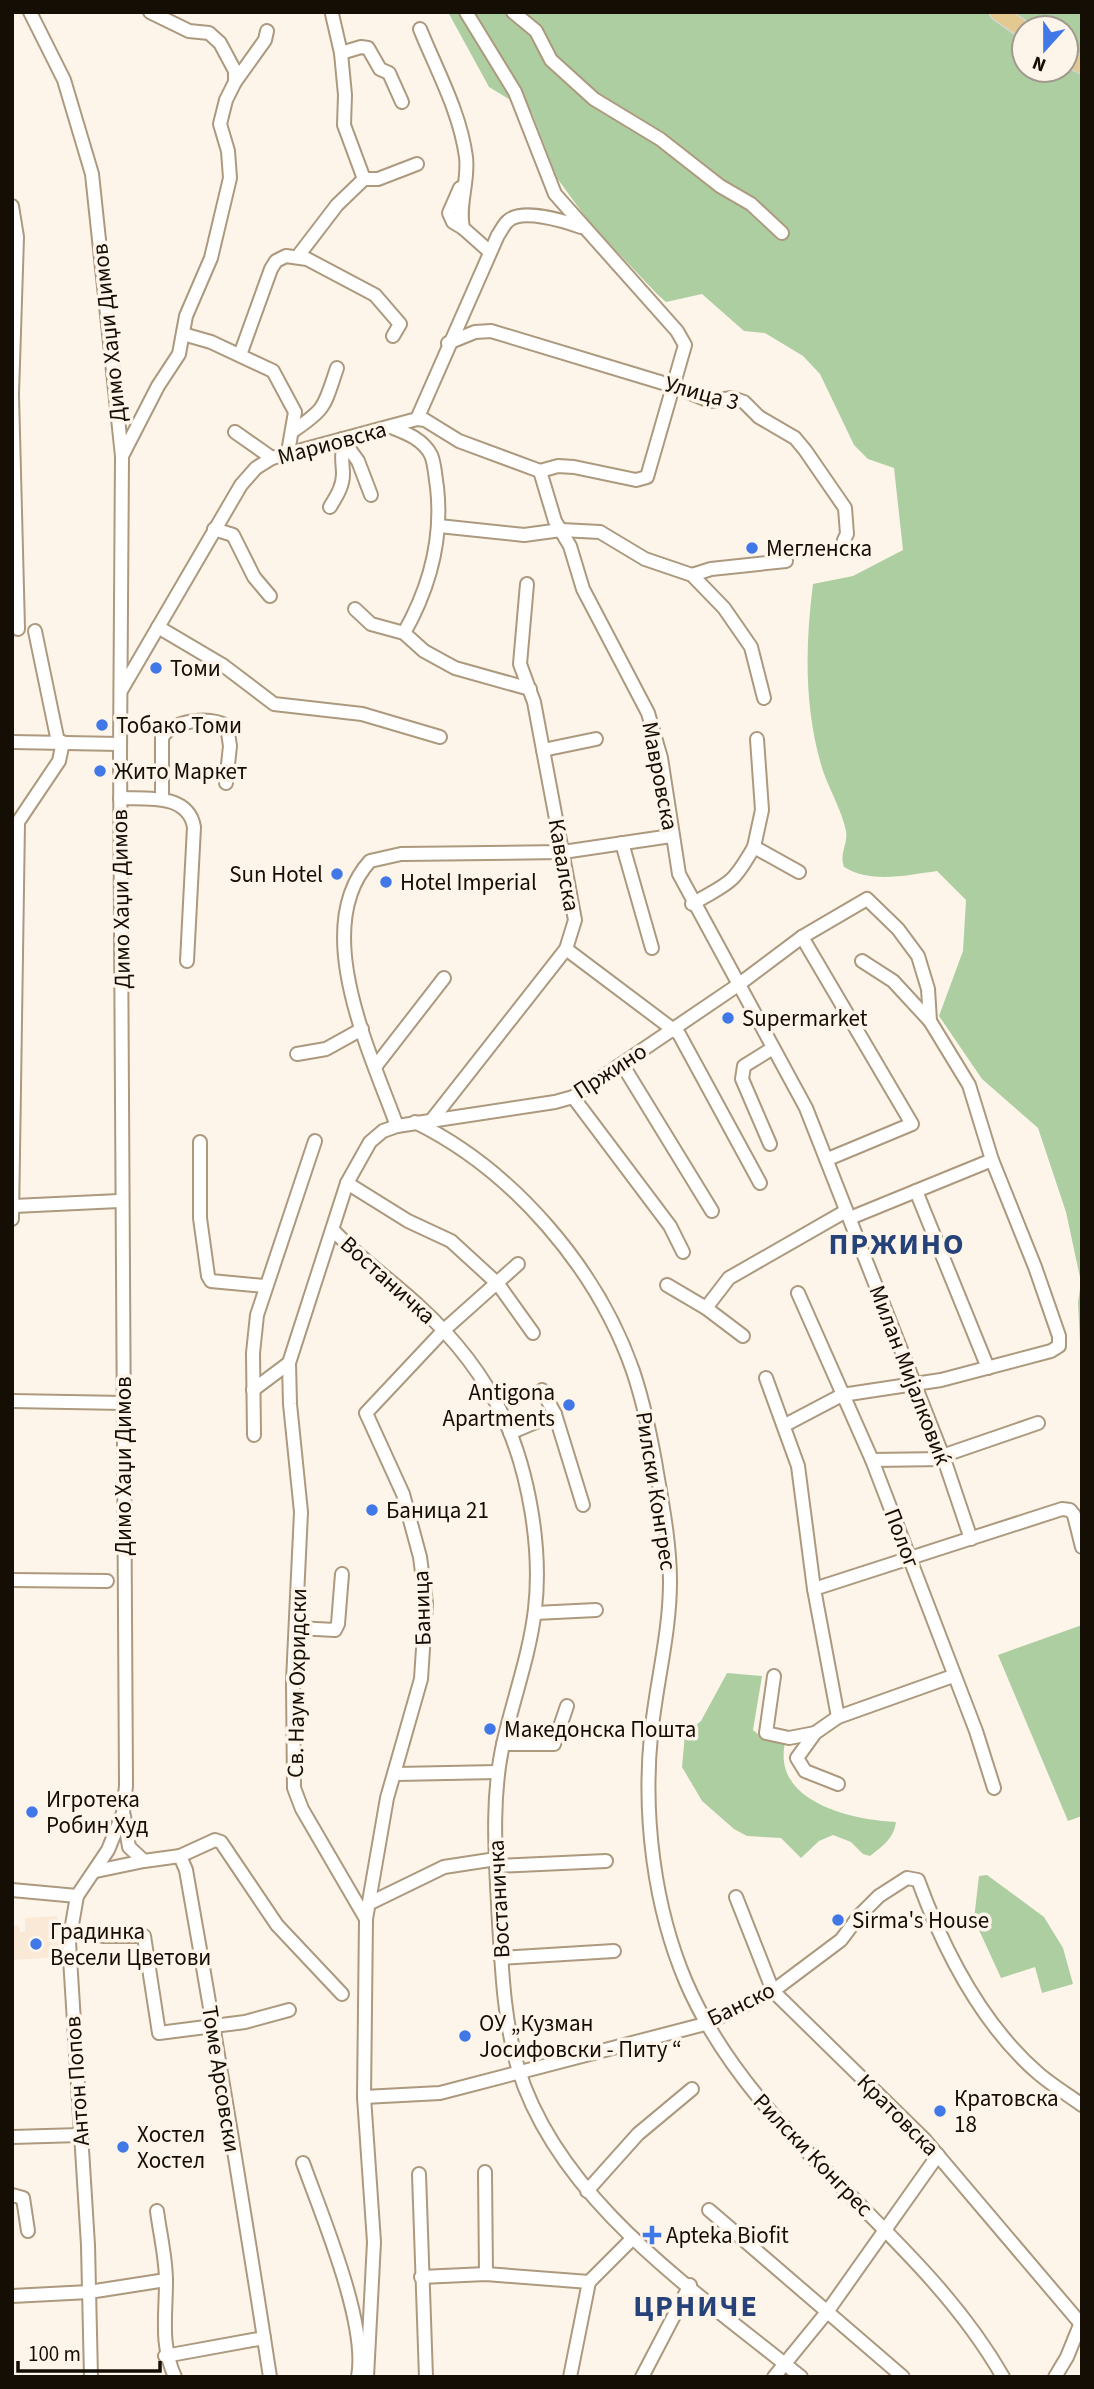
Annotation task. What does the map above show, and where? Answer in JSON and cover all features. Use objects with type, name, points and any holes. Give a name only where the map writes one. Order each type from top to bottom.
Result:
[{"type":"street","name":"Димо Хаџи Димов","points":[[30,12],[64,80],[92,174],[122,456],[120,798],[126,1799]]},
{"type":"street","points":[[466,12],[515,92],[548,182],[582,227],[682,338],[685,351],[651,465],[643,480],[574,467],[558,466],[540,471],[555,521],[561,530]]},
{"type":"street","points":[[513,12],[536,32],[551,60],[594,99],[660,139],[720,186],[751,204],[782,233]]},
{"type":"street","points":[[154,14],[189,31],[209,33],[235,71],[235,82]]},
{"type":"street","points":[[332,14],[341,53],[345,95],[344,125],[364,179]]},
{"type":"street","points":[[420,29],[454,108],[463,138],[467,172],[461,219],[463,228],[490,252]]},
{"type":"street","points":[[122,456],[158,386],[179,354],[186,316],[211,258],[230,178],[228,151],[220,124],[226,100],[235,82],[265,40],[267,31]]},
{"type":"street","points":[[341,53],[360,47],[368,48],[380,69],[389,74],[402,102]]},
{"type":"street","points":[[240,355],[276,261],[298,256],[337,205],[364,179],[378,179],[418,164]]},
{"type":"street","points":[[12,206],[17,237],[12,394],[18,629]]},
{"type":"street","points":[[417,419],[448,343],[490,252],[508,221],[515,217],[550,217],[582,227]]},
{"type":"street","points":[[298,256],[380,299],[400,324],[393,336]]},
{"type":"street","name":"Улица 3","points":[[448,343],[475,332],[491,331],[673,386],[710,401],[737,398],[795,439],[845,508],[847,534],[844,540]]},
{"type":"street","points":[[183,334],[240,355],[273,371],[295,412],[288,452]]},
{"type":"street","points":[[293,431],[323,408],[331,396],[337,368]]},
{"type":"street","name":"Мариовска","points":[[122,689],[214,529],[249,474],[272,458],[288,452],[344,441],[417,419],[425,420],[459,441],[540,471]]},
{"type":"street","points":[[391,427],[418,440],[431,455],[439,526],[432,571],[417,610],[404,633]]},
{"type":"street","points":[[235,432],[272,458]]},
{"type":"street","points":[[344,441],[358,461],[372,495]]},
{"type":"street","points":[[330,507],[342,482],[344,441]]},
{"type":"street","points":[[439,526],[524,535],[561,530],[600,532],[645,559],[692,575],[724,608],[751,647],[764,698]]},
{"type":"street","points":[[214,529],[233,535],[254,576],[270,596]]},
{"type":"street","name":"Мавровска","points":[[561,530],[595,616],[638,688],[648,713],[661,758],[679,874],[692,904],[738,985]]},
{"type":"street","points":[[692,575],[711,569],[786,561]]},
{"type":"street","name":"Кавалска","points":[[431,1121],[566,948],[575,920],[543,750],[530,690],[520,664],[527,584]]},
{"type":"street","points":[[355,609],[371,624],[404,633],[424,650],[455,668],[530,690]]},
{"type":"street","points":[[158,627],[224,666],[274,704],[362,714],[440,737]]},
{"type":"street","points":[[35,631],[60,742],[59,761],[18,822],[14,898],[13,1212],[119,1201]]},
{"type":"street","points":[[121,634],[132,646],[140,647],[149,642]]},
{"type":"street","points":[[162,799],[162,737],[172,727],[185,723],[219,722],[227,726],[230,746],[226,783]]},
{"type":"street","points":[[543,750],[596,739]]},
{"type":"street","points":[[692,904],[716,893],[734,879],[754,847],[762,810],[757,739]]},
{"type":"street","points":[[12,742],[120,744]]},
{"type":"street","points":[[120,798],[162,799],[176,803],[191,817],[194,824],[187,961]]},
{"type":"street","points":[[397,1126],[362,1029],[350,984],[344,932],[355,886],[370,861],[401,853],[564,852],[671,836]]},
{"type":"street","points":[[622,843],[652,948]]},
{"type":"street","points":[[754,847],[799,872]]},
{"type":"street","name":"Пржино","points":[[333,1230],[347,1183],[370,1142],[383,1131],[414,1122],[555,1102],[573,1097],[738,985],[802,937],[867,899],[898,929],[918,957],[928,989],[930,1021]]},
{"type":"street","points":[[802,937],[912,1124],[828,1159]]},
{"type":"street","points":[[566,948],[687,1043],[760,1183]]},
{"type":"street","points":[[785,1425],[842,1395],[914,1385],[988,1368],[1051,1351],[1059,1346],[1059,1336],[1035,1267],[992,1160],[969,1085],[930,1021],[893,981],[862,961]]},
{"type":"street","points":[[375,1067],[444,978]]},
{"type":"street","name":"Милан Мијалковиќ","points":[[738,985],[806,1108],[828,1159],[943,1457],[971,1539]]},
{"type":"street","points":[[297,1054],[326,1049],[362,1029]]},
{"type":"street","points":[[770,1144],[742,1079],[744,1066],[773,1048]]},
{"type":"street","points":[[622,1064],[712,1211]]},
{"type":"street","points":[[573,1097],[670,1226],[683,1252]]},
{"type":"street","name":"Рилски Конгрес","points":[[445,1119],[454,1141]]},
{"type":"street","name":"Рилски Конгрес","points":[[414,1122],[454,1141],[534,1209],[556,1235],[612,1323],[642,1400],[662,1502],[670,1586],[649,1760],[654,1852],[666,1923],[684,1976],[705,2024],[756,2098],[790,2137],[886,2230],[981,2341],[1003,2377]]},
{"type":"street","points":[[254,1435],[254,1335],[264,1286],[314,1141]]},
{"type":"street","points":[[200,1142],[200,1218],[208,1276],[211,1281],[264,1286]]},
{"type":"street","points":[[706,1308],[729,1278],[848,1214],[916,1191],[992,1160]]},
{"type":"street","points":[[347,1183],[408,1221],[451,1241],[498,1284],[533,1333]]},
{"type":"street","points":[[916,1191],[988,1368]]},
{"type":"street","name":"Востаничка","points":[[333,1230],[444,1331],[480,1376],[510,1433],[532,1509],[535,1613],[498,1772],[496,1862],[501,1958],[509,2025],[520,2073],[556,2150],[587,2191],[633,2238],[801,2377]]},
{"type":"street","name":"Св. Наум Охридски","points":[[333,1230],[289,1363],[290,1404],[301,1512],[293,1697],[295,1788],[302,1809],[366,1919]]},
{"type":"street","name":"Востаничка","points":[[444,1331],[518,1264]]},
{"type":"street","points":[[667,1285],[706,1308],[743,1336]]},
{"type":"street","name":"Полог","points":[[798,1293],[872,1460],[976,1731],[994,1788]]},
{"type":"street","name":"Баница","points":[[366,1919],[380,1828],[421,1679],[426,1603],[420,1556],[403,1494],[366,1413],[444,1331]]},
{"type":"street","points":[[253,1390],[289,1363]]},
{"type":"street","points":[[766,1378],[798,1466],[814,1589],[838,1717]]},
{"type":"street","points":[[542,1390],[555,1414],[583,1505]]},
{"type":"street","points":[[12,1401],[124,1403]]},
{"type":"street","points":[[510,1433],[555,1414]]},
{"type":"street","points":[[872,1460],[943,1457],[1038,1423]]},
{"type":"street","points":[[814,1589],[1062,1509],[1070,1510],[1074,1516],[1082,1547]]},
{"type":"street","points":[[297,1628],[335,1630],[338,1624],[342,1574]]},
{"type":"street","points":[[12,1580],[107,1581]]},
{"type":"street","points":[[535,1613],[596,1610]]},
{"type":"street","points":[[774,1676],[766,1733],[789,1738],[815,1733]]},
{"type":"street","points":[[838,1784],[805,1771],[798,1762],[799,1752],[815,1733],[838,1717],[953,1676]]},
{"type":"street","points":[[503,1744],[554,1744],[567,1706]]},
{"type":"street","points":[[396,1774],[498,1772]]},
{"type":"street","name":"Антон Попов","points":[[91,2377],[89,2292],[69,1942],[76,1896],[108,1850],[126,1799]]},
{"type":"street","points":[[123,1813],[129,1847],[144,1861]]},
{"type":"street","points":[[95,1871],[180,1856],[215,1840],[222,1842],[277,1925],[342,1994]]},
{"type":"street","name":"Томе Арсовски","points":[[180,1856],[187,1870],[214,2026],[222,2091],[270,2377]]},
{"type":"street","points":[[370,1903],[444,1867],[496,1862],[606,1861]]},
{"type":"street","name":"Банско","points":[[364,2097],[439,2094],[705,2024],[773,1991],[841,1940],[879,1896],[903,1880],[918,1881],[930,1915],[975,2001],[1026,2062],[1082,2105]]},
{"type":"street","points":[[12,1891],[76,1896]]},
{"type":"street","name":"Кратовска","points":[[736,1896],[773,1991],[938,2155],[1081,2322]]},
{"type":"street","points":[[366,1919],[364,2097],[374,2242],[367,2377]]},
{"type":"street","points":[[103,1936],[144,1936],[159,2033],[214,2026],[289,2010]]},
{"type":"street","points":[[501,1958],[614,1951]]},
{"type":"street","points":[[587,2191],[638,2134],[692,2089]]},
{"type":"street","points":[[12,2137],[80,2135]]},
{"type":"street","points":[[774,2377],[827,2312],[938,2155]]},
{"type":"street","points":[[303,2163],[354,2319],[360,2355],[358,2377]]},
{"type":"street","points":[[485,2172],[486,2274]]},
{"type":"street","points":[[419,2174],[426,2377]]},
{"type":"street","points":[[12,2195],[23,2198],[26,2204],[28,2231]]},
{"type":"street","points":[[709,2210],[903,2377]]},
{"type":"street","points":[[156,2211],[166,2280],[163,2328],[165,2356],[174,2377]]},
{"type":"street","points":[[570,2377],[589,2282],[633,2238]]},
{"type":"street","points":[[421,2277],[486,2274],[589,2282]]},
{"type":"street","points":[[12,2296],[89,2292],[166,2280]]},
{"type":"street","points":[[642,2377],[690,2285]]},
{"type":"street","points":[[1062,2375],[1081,2322]]},
{"type":"street","points":[[165,2356],[264,2338]]},
{"type":"shaded area","name":"Градинка Весели Цветови","points":[[57,1916],[60,1957],[12,1960],[12,1926],[19,1925],[20,1932],[25,1931],[25,1918]]},
{"type":"green space","points":[[448,12],[1082,12],[1082,1382],[1078,1302],[1081,1282],[1066,1212],[1038,1128],[982,1079],[939,1016],[963,951],[966,900],[937,871],[878,877],[844,867],[842,857],[846,831],[823,771],[812,725],[808,655],[813,584],[853,576],[903,550],[894,468],[868,459],[854,445],[820,374],[803,356],[765,333],[744,331],[702,294],[666,302],[657,294],[589,222],[557,178],[532,113],[489,87]]},
{"type":"green space","points":[[1082,1625],[1082,1816],[1068,1821],[998,1655]]},
{"type":"green space","points":[[727,1673],[762,1676],[753,1730],[764,1739],[785,1743],[784,1763],[791,1780],[803,1793],[838,1812],[896,1822],[890,1837],[870,1856],[863,1854],[851,1842],[833,1835],[819,1841],[801,1858],[781,1838],[747,1836],[734,1829],[702,1801],[682,1767],[685,1734],[701,1721]]},
{"type":"green space","points":[[987,1875],[1044,1917],[1063,1948],[1073,1984],[1042,1993],[1035,1967],[1001,1978],[974,1919],[979,1876]]},
{"type":"place","name":"Мегленска","points":[[752,548]]},
{"type":"place","name":"Томи","points":[[156,668]]},
{"type":"place","name":"Тобако Томи","points":[[102,725]]},
{"type":"place","name":"Жито Маркет","points":[[100,771]]},
{"type":"place","name":"Sun Hotel","points":[[337,874]]},
{"type":"place","name":"Hotel Imperial","points":[[386,882]]},
{"type":"place","name":"Supermarket","points":[[728,1018]]},
{"type":"place","name":"Antigona Apartments","points":[[569,1405]]},
{"type":"place","name":"Баница 21","points":[[372,1510]]},
{"type":"place","name":"Македонска Пошта","points":[[490,1729]]},
{"type":"place","name":"Игротека Робин Худ","points":[[32,1812]]},
{"type":"place","name":"Sirma's House","points":[[838,1920]]},
{"type":"place","name":"Градинка Весели Цветови","points":[[36,1944]]},
{"type":"place","name":"ОУ „Кузман Јосифовски - Питу “","points":[[465,2036]]},
{"type":"place","name":"Кратовска 18","points":[[940,2111]]},
{"type":"place","name":"Хостел Хостел","points":[[123,2147]]},
{"type":"place","name":"Apteka Biofit","points":[[652,2235]]},
{"type":"district","name":"ПРЖИНО","points":[[897,1244]]},
{"type":"district","name":"ЦРНИЧЕ","points":[[696,2306]]}]
